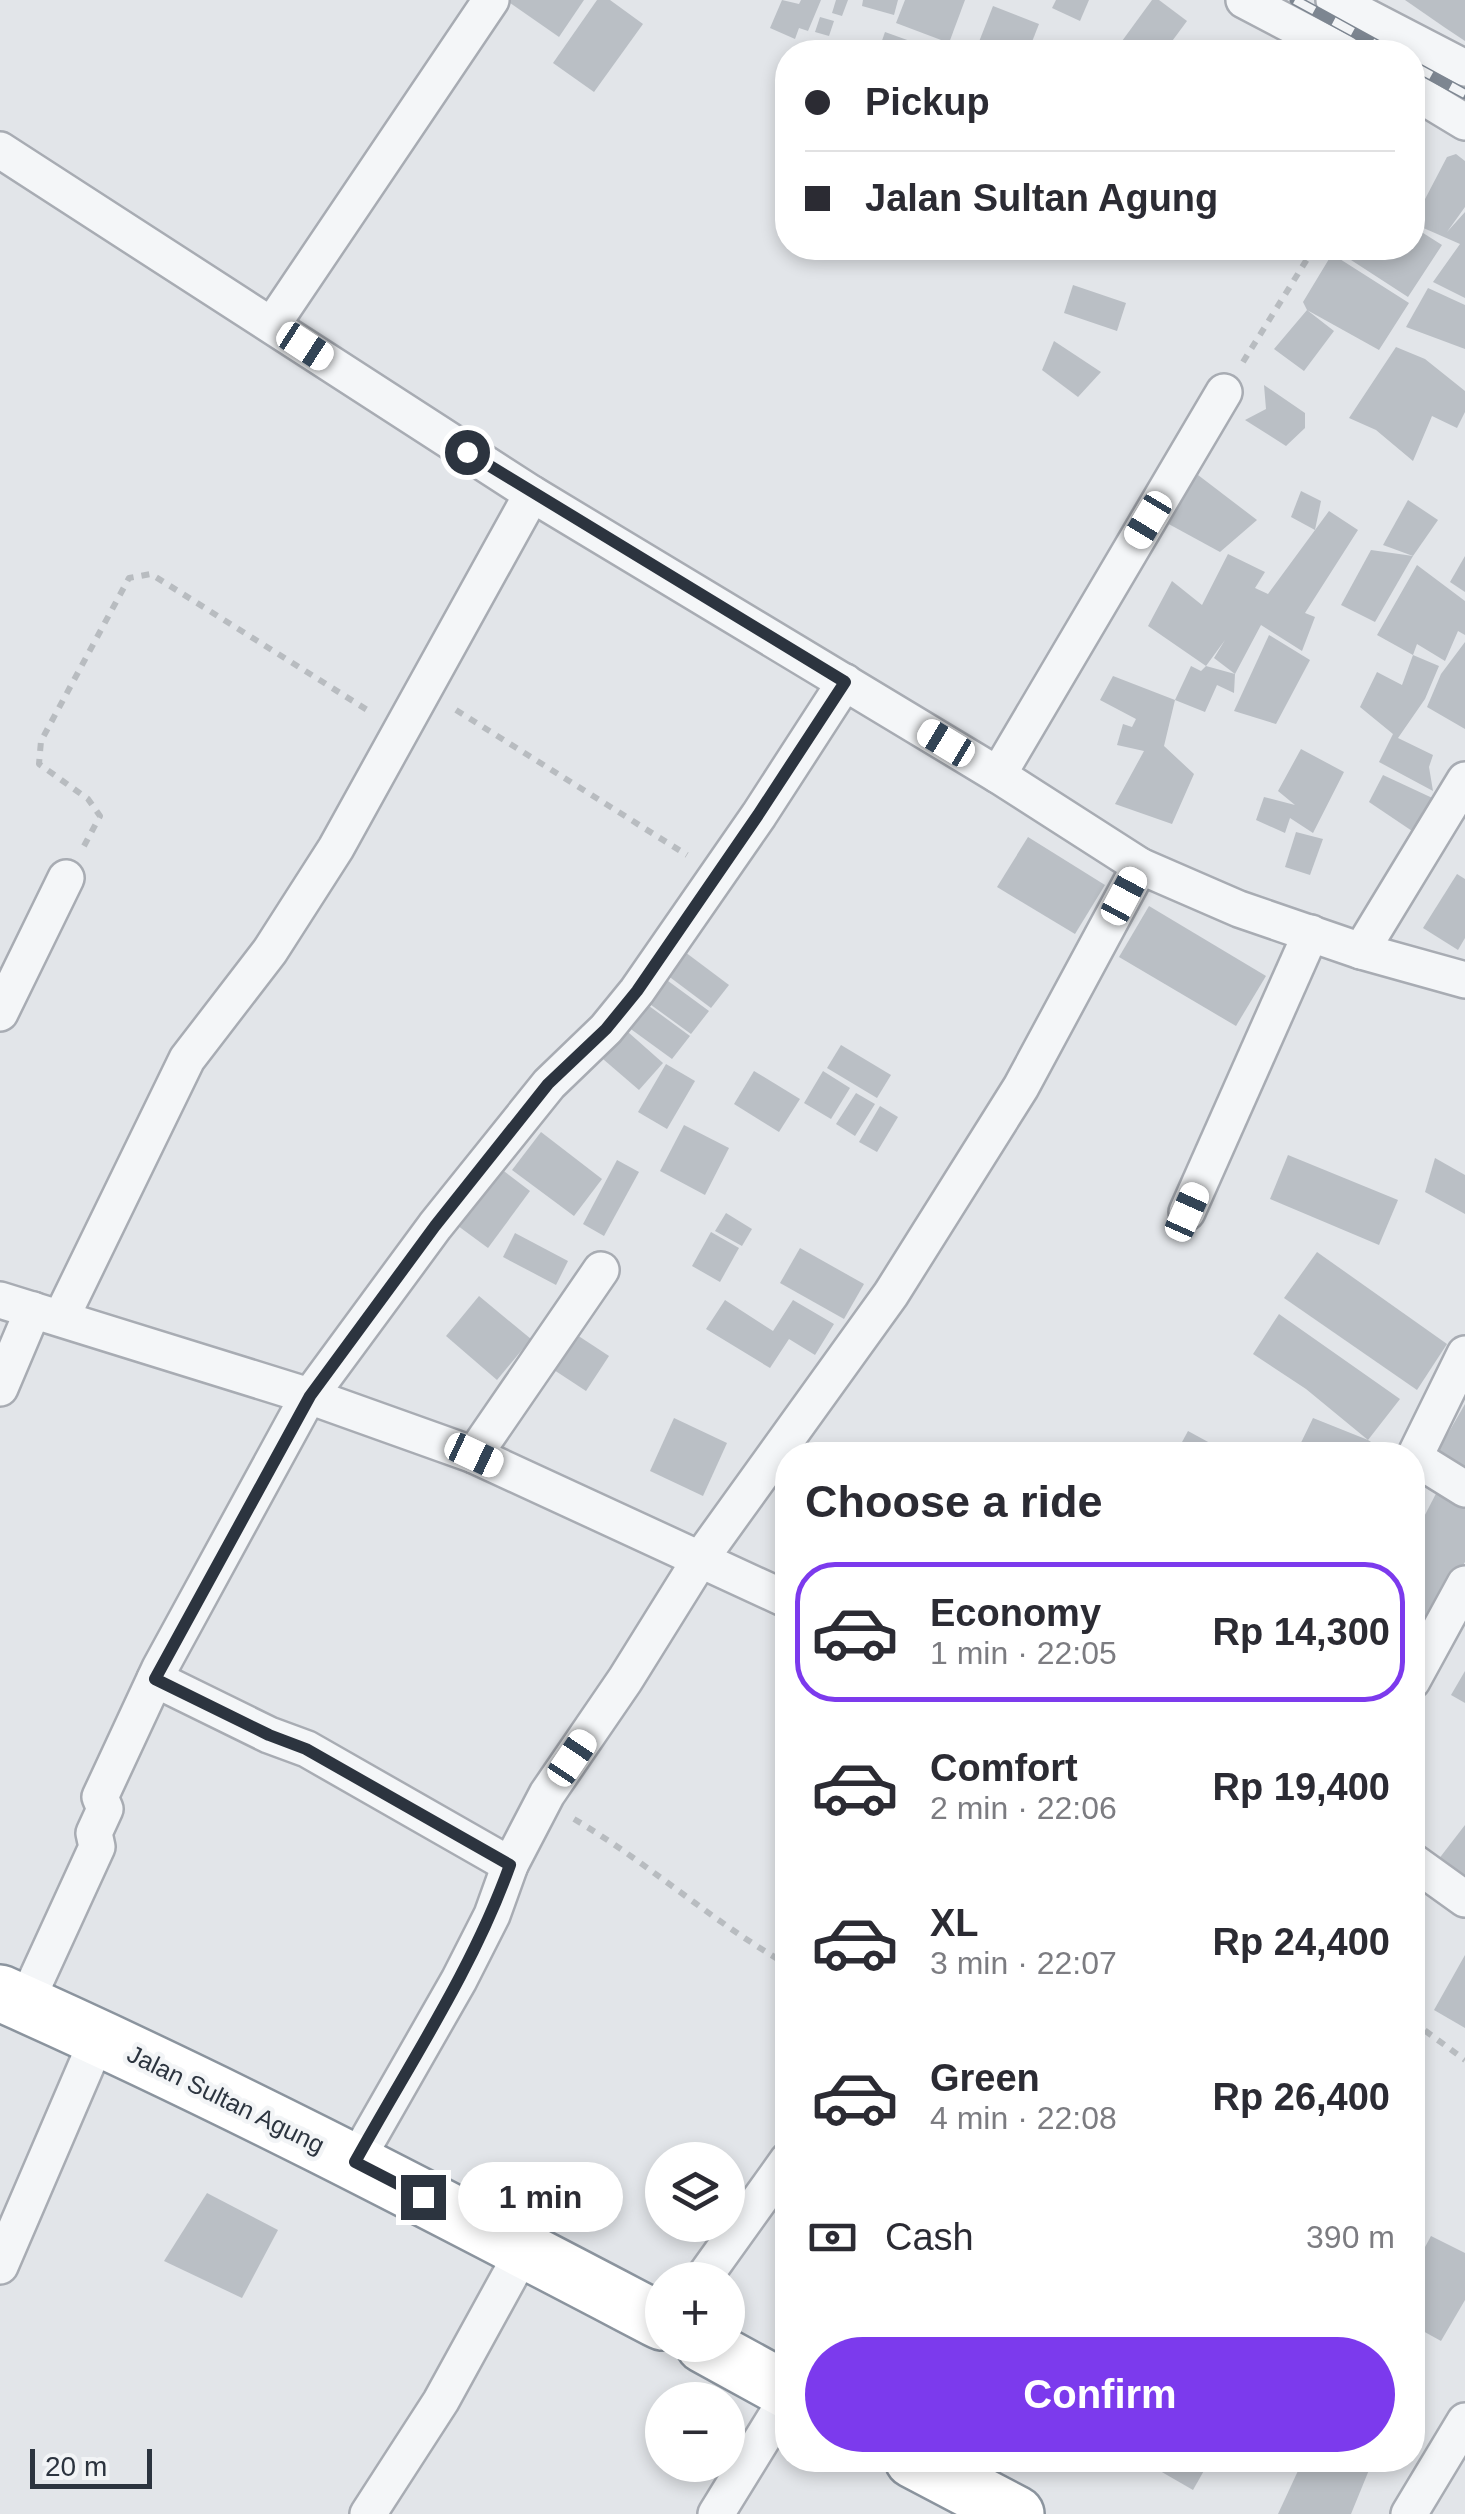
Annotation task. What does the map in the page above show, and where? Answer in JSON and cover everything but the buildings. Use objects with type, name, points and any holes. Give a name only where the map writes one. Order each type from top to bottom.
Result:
[{"type":"highway","name":"Jalan Sultan Agung","points":[[12,1998],[99,2036],[355,2162],[645,2313]]},
{"type":"highway","points":[[733,2362],[775,2386]]},
{"type":"highway","points":[[936,2472],[1016,2514]]},
{"type":"street","points":[[272,325],[491,0]]},
{"type":"street","points":[[1244,0],[1321,40]]},
{"type":"street","points":[[1334,0],[1411,40]]},
{"type":"street","points":[[1425,47],[1465,68]]},
{"type":"street","points":[[1425,98],[1465,122]]},
{"type":"street","points":[[0,150],[532,494],[998,775],[1140,866],[1239,909],[1360,951],[1465,980]]},
{"type":"street","points":[[998,775],[1224,392]]},
{"type":"street","points":[[0,1388],[28,1319],[186,1059],[270,951],[336,848],[532,494]]},
{"type":"street","points":[[12,1998],[97,1846],[94,1834],[105,1809],[100,1798],[155,1679],[301,1409],[435,1226],[548,1084],[616,1018],[718,874],[845,682]]},
{"type":"street","points":[[1360,951],[1465,780]]},
{"type":"street","points":[[785,1442],[891,1294],[1020,1086],[1140,866]]},
{"type":"street","points":[[0,1013],[66,878]]},
{"type":"street","points":[[1187,1212],[1311,933]]},
{"type":"street","points":[[474,1455],[601,1270]]},
{"type":"street","points":[[28,1319],[301,1409],[474,1455],[691,1573],[775,1596]]},
{"type":"street","points":[[1423,1442],[1465,1354]]},
{"type":"street","points":[[355,2162],[460,1980],[492,1915],[510,1865],[544,1801],[691,1573],[775,1456]]},
{"type":"street","points":[[1425,1466],[1465,1488]]},
{"type":"street","points":[[1425,1657],[1465,1584]]},
{"type":"street","points":[[155,1679],[306,1749],[510,1865]]},
{"type":"street","points":[[1425,1870],[1465,1899]]},
{"type":"street","points":[[0,2266],[99,2036]]},
{"type":"street","points":[[715,2262],[775,2178]]},
{"type":"street","points":[[368,2514],[441,2401],[524,2250]]},
{"type":"street","points":[[716,2514],[775,2416]]},
{"type":"street","points":[[1409,2514],[1465,2421]]},
{"type":"path","points":[[1224,392],[1306,260]]},
{"type":"path","points":[[66,878],[100,816],[88,799],[39,764],[41,741],[129,578],[152,574],[401,731]]},
{"type":"path","points":[[424,689],[718,874]]},
{"type":"path","points":[[544,1801],[627,1850],[738,1936],[775,1957]]},
{"type":"path","points":[[1425,2031],[1465,2060]]},
{"type":"railway","points":[[1295,0],[1368,40]]},
{"type":"railway","points":[[1425,72],[1465,94]]},
{"type":"route","points":[[423,2197],[355,2162],[460,1980],[492,1915],[510,1865],[306,1749],[155,1679],[310,1396],[435,1226],[548,1084],[606,1029],[637,991],[845,682],[467,452]]}]
